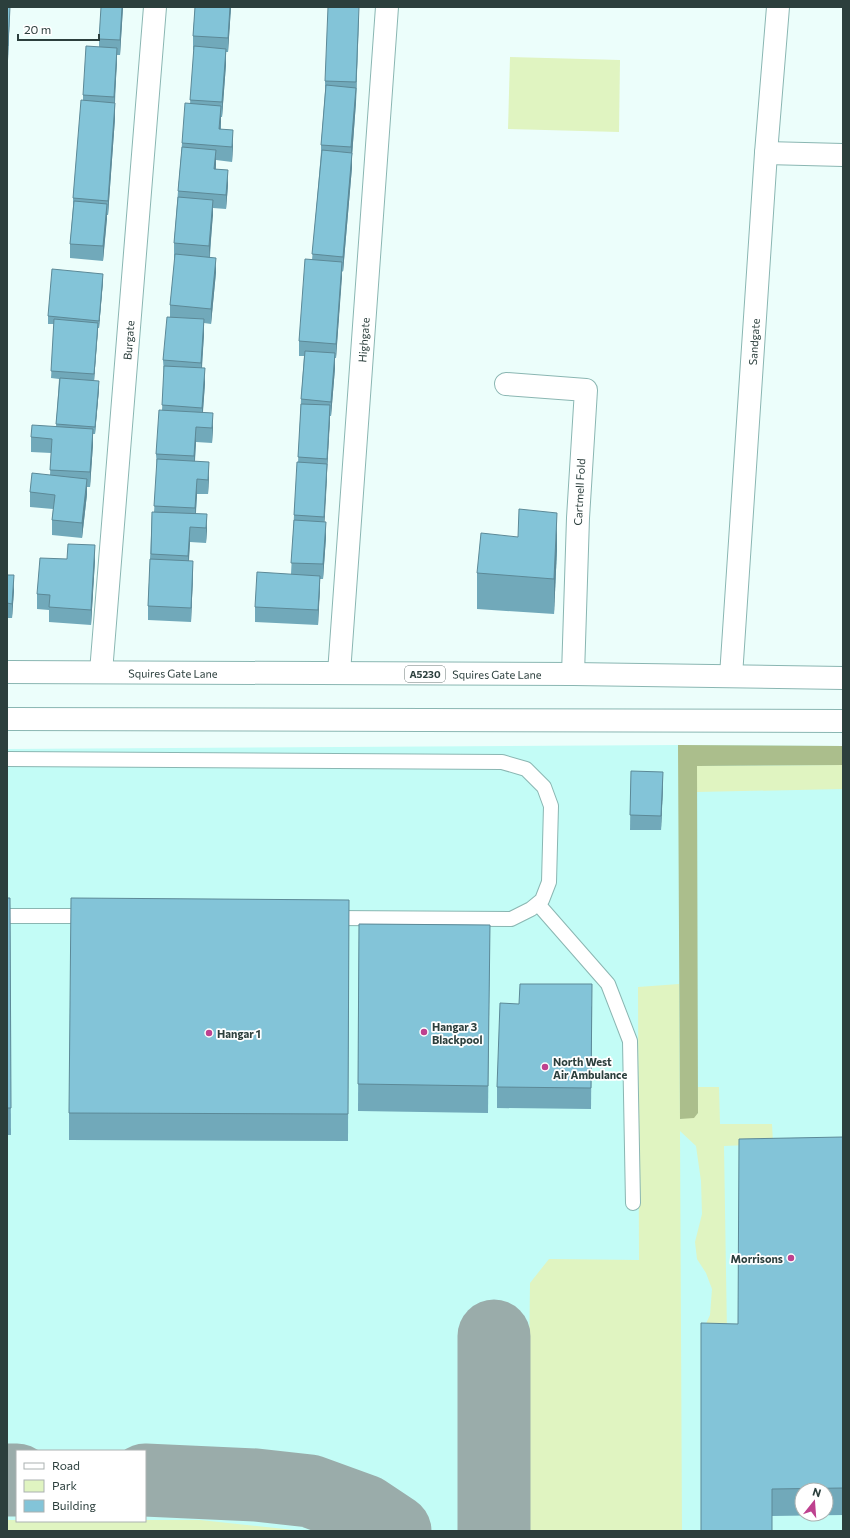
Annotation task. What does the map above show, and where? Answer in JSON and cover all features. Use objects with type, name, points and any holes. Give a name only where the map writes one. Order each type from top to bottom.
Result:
[{"type":"street","name":"Burgate","points":[[101,672],[155,7]]},
{"type":"street","name":"Highgate","points":[[339,673],[387,7]]},
{"type":"street","name":"Sandgate","points":[[731,676],[766,153],[778,7]]},
{"type":"street","points":[[766,153],[843,155]]},
{"type":"street","name":"Cartmell Fold","points":[[506,384],[586,390],[578,518],[573,674]]},
{"type":"street","name":"Squires Gate Lane","points":[[7,672],[573,674],[843,678]]},
{"type":"street","points":[[7,719],[843,721]]},
{"type":"lane","points":[[7,759],[502,762],[526,769],[544,787],[551,806],[549,882],[542,900],[532,909],[511,919],[321,918]]},
{"type":"lane","points":[[538,904],[608,984],[630,1041],[634,1203]]},
{"type":"lane","points":[[7,916],[103,916]]},
{"type":"shaded area","points":[[678,745],[843,746],[843,1531],[7,1531],[7,749]]},
{"type":"green space","points":[[510,57],[620,60],[619,132],[508,129]]},
{"type":"green space","points":[[678,745],[843,746],[843,765],[697,766],[698,1113],[694,1118],[680,1119]]},
{"type":"green space","points":[[843,765],[843,789],[697,792],[697,766]]},
{"type":"green space","points":[[679,984],[680,1119],[698,1113],[698,1087],[719,1087],[720,1124],[772,1124],[773,1144],[724,1146],[727,1334],[701,1334],[710,1315],[712,1289],[706,1273],[697,1259],[695,1242],[702,1214],[701,1181],[696,1146],[680,1131],[682,1531],[527,1531],[530,1283],[549,1259],[639,1260],[638,987]]},
{"type":"green space","points":[[7,1520],[16,1520],[16,1522],[146,1522],[146,1520],[200,1520],[304,1531],[7,1531]]},
{"type":"building","points":[[7,7],[10,7],[8,46],[7,46]]},
{"type":"building","points":[[101,7],[122,7],[120,40],[99,39]]},
{"type":"building","points":[[195,7],[230,7],[228,38],[193,36]]},
{"type":"building","points":[[328,7],[359,7],[356,82],[325,81]]},
{"type":"building","points":[[86,46],[117,48],[114,97],[83,95]]},
{"type":"building","points":[[194,46],[226,49],[222,102],[190,100]]},
{"type":"building","points":[[326,85],[356,88],[351,147],[321,145]]},
{"type":"building","points":[[81,100],[115,103],[108,201],[73,198]]},
{"type":"building","points":[[185,103],[221,106],[219,129],[233,130],[232,147],[182,143]]},
{"type":"building","points":[[182,147],[216,150],[214,169],[228,170],[226,195],[178,191]]},
{"type":"building","points":[[322,150],[352,153],[343,257],[312,254]]},
{"type":"building","points":[[178,197],[213,200],[209,246],[174,243]]},
{"type":"building","points":[[74,201],[107,204],[103,246],[70,244]]},
{"type":"building","points":[[175,254],[216,258],[211,309],[170,305]]},
{"type":"building","points":[[305,259],[342,262],[336,344],[299,341]]},
{"type":"building","points":[[52,269],[103,274],[99,321],[48,316]]},
{"type":"building","points":[[167,317],[204,319],[201,363],[163,360]]},
{"type":"building","points":[[54,319],[98,323],[94,374],[51,371]]},
{"type":"building","points":[[305,351],[335,353],[331,402],[301,399]]},
{"type":"building","points":[[164,366],[205,368],[202,408],[162,405]]},
{"type":"building","points":[[60,378],[99,381],[95,427],[56,424]]},
{"type":"building","points":[[301,404],[330,405],[327,459],[298,457]]},
{"type":"building","points":[[159,410],[213,413],[212,428],[196,427],[194,456],[156,454]]},
{"type":"building","points":[[32,425],[93,429],[90,472],[50,470],[52,439],[31,437]]},
{"type":"building","points":[[157,459],[209,462],[208,480],[197,479],[195,508],[154,506]]},
{"type":"building","points":[[297,462],[327,464],[324,517],[294,515]]},
{"type":"building","points":[[32,473],[87,479],[82,523],[52,520],[55,495],[30,492]]},
{"type":"building","points":[[519,509],[557,513],[554,579],[477,573],[481,533],[518,537]]},
{"type":"building","points":[[152,512],[207,514],[206,528],[190,527],[188,556],[151,554]]},
{"type":"building","points":[[294,520],[326,522],[323,564],[291,563]]},
{"type":"building","points":[[68,544],[95,545],[91,610],[49,607],[50,595],[37,594],[40,558],[67,559]]},
{"type":"building","points":[[150,559],[193,561],[191,608],[148,606]]},
{"type":"building","points":[[257,572],[320,576],[318,610],[255,607]]},
{"type":"building","points":[[7,575],[14,575],[12,604],[7,603]]},
{"type":"building","points":[[631,771],[663,772],[661,816],[630,815]]},
{"type":"building","points":[[7,898],[10,898],[11,1108],[7,1108]]},
{"type":"building","name":"Hangar 1","points":[[71,898],[349,900],[348,1114],[69,1113]]},
{"type":"building","name":"Hangar 3 Blackpool","points":[[359,924],[490,925],[488,1086],[358,1084]]},
{"type":"building","name":"North West Air Ambulance","points":[[520,984],[592,984],[591,1088],[497,1087],[500,1003],[519,1004]]},
{"type":"building","name":"Morrisons","points":[[843,1137],[843,1488],[834,1488],[834,1482],[794,1482],[794,1489],[772,1489],[772,1531],[701,1531],[701,1323],[738,1324],[739,1139]]},
{"type":"taxiway","points":[[494,1336],[494,1531]]},
{"type":"taxiway","points":[[7,1480],[16,1480]]},
{"type":"taxiway","points":[[146,1480],[256,1485],[310,1491],[365,1511],[395,1531]]},
{"type":"place","name":"Hangar 3 Blackpool","points":[[424,1032]]},
{"type":"place","name":"Hangar 1","points":[[209,1033]]},
{"type":"place","name":"North West Air Ambulance","points":[[545,1067]]},
{"type":"place","name":"Morrisons","points":[[791,1258]]}]
